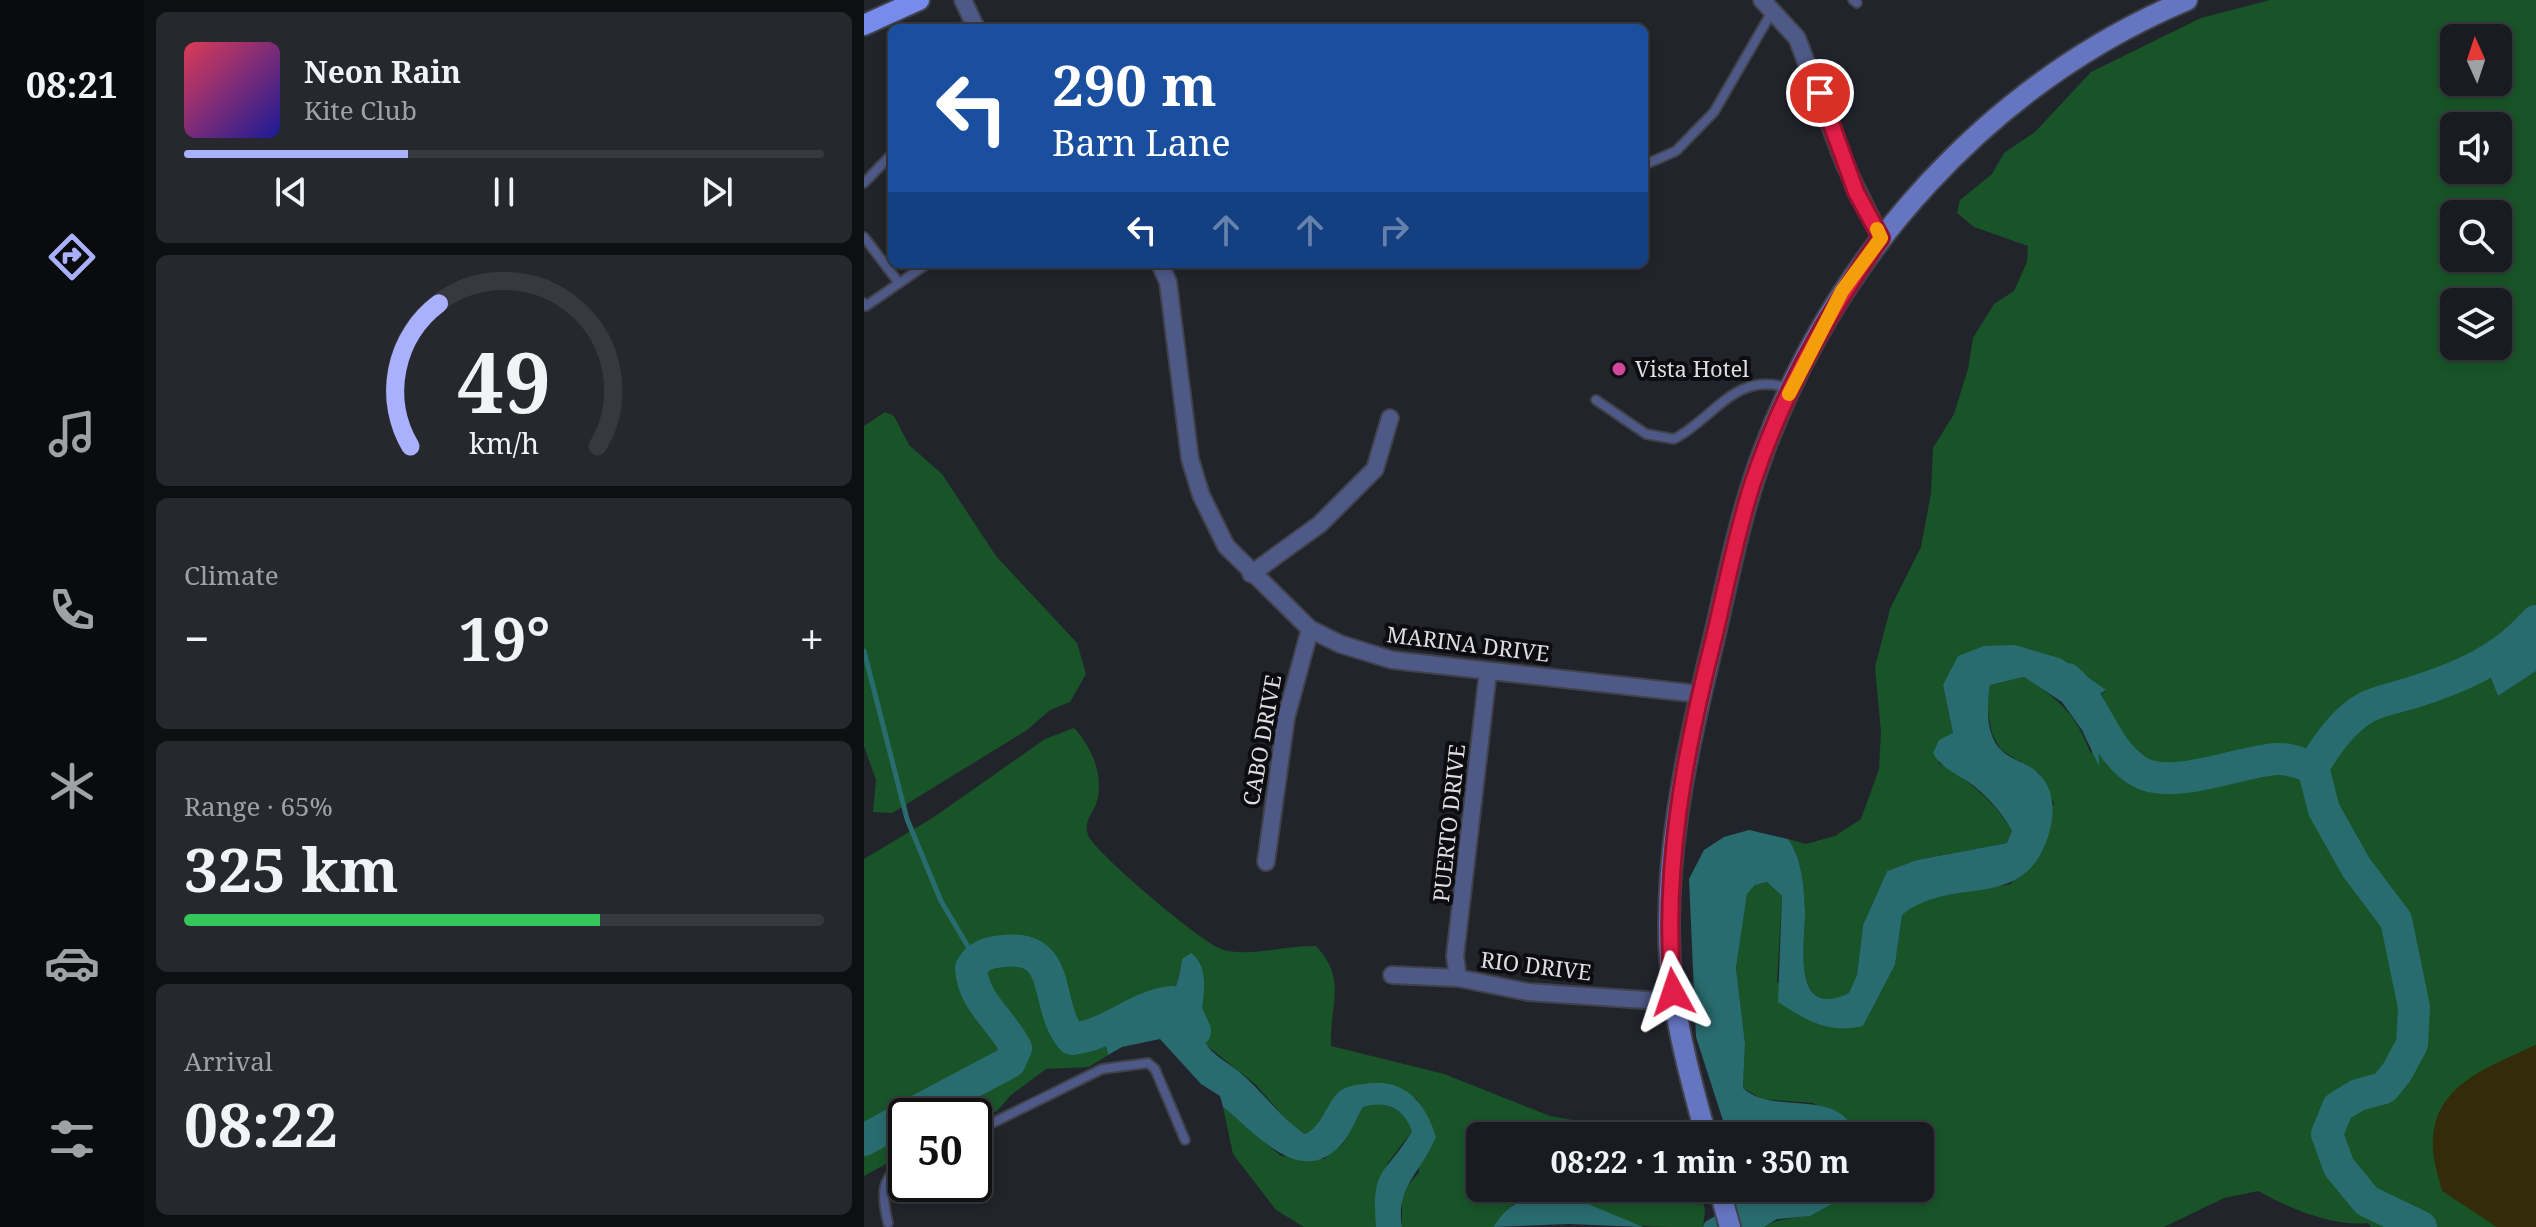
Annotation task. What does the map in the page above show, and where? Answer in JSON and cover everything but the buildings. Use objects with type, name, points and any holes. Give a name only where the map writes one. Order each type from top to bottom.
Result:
[{"type":"main road","points":[[864,25],[919,0]]},
{"type":"main road","points":[[1702,1122],[1675,1002],[1670,954],[1671,863],[1699,694],[1751,486],[1792,390],[1842,291],[1912,197],[1990,123],[2064,66],[2187,0]]},
{"type":"main road","points":[[1724,1202],[1730,1227]]},
{"type":"street","points":[[963,0],[974,24]]},
{"type":"street","points":[[1768,5],[1797,38],[1844,163],[1881,238]]},
{"type":"street","name":"MARINA DRIVE","points":[[1162,268],[1168,282],[1190,459],[1201,495],[1220,536],[1251,574],[1310,629],[1340,644],[1392,660],[1699,694]]},
{"type":"street","points":[[1251,574],[1320,524],[1375,469],[1390,418]]},
{"type":"street","name":"CABO DRIVE","points":[[1266,862],[1286,718],[1310,629]]},
{"type":"street","name":"PUERTO DRIVE","points":[[1458,978],[1455,956],[1488,672]]},
{"type":"street","name":"RIO DRIVE","points":[[1392,975],[1458,978],[1528,992],[1675,1002]]},
{"type":"lane","points":[[1648,163],[1676,151],[1714,112],[1768,5]]},
{"type":"lane","points":[[864,183],[888,158]]},
{"type":"lane","points":[[864,237],[899,283]]},
{"type":"lane","points":[[864,303],[866,306],[921,268]]},
{"type":"lane","points":[[1596,400],[1646,434],[1674,439],[1746,387],[1775,383],[1792,390]]},
{"type":"lane","points":[[992,1123],[1087,1075],[1148,1063],[1155,1069],[1185,1140]]},
{"type":"lane","points":[[888,1176],[883,1202],[888,1223]]},
{"type":"green space","points":[[2270,0],[2536,0],[2536,634],[2485,665],[2498,696],[2536,671],[2536,1045],[2500,1062],[2493,1224],[2497,1227],[2371,1227],[2368,1223],[2340,1222],[2311,1215],[2258,1191],[2224,1198],[2164,1227],[1764,1227],[1780,1220],[1807,1216],[1833,1202],[1934,1202],[1934,1122],[1841,1122],[1813,1103],[1762,1099],[1743,1088],[1745,1043],[1736,968],[1747,893],[1755,885],[1767,882],[1782,896],[1777,982],[1863,1026],[1895,965],[1902,915],[1919,900],[2011,884],[2054,803],[2039,773],[2001,750],[1992,734],[1987,707],[1990,685],[2024,677],[2037,685],[2073,718],[2091,754],[2098,727],[2087,703],[2106,691],[2062,659],[1943,685],[1953,733],[1938,763],[1980,792],[1997,810],[2012,831],[2007,843],[1917,860],[1887,871],[1863,925],[1857,975],[1850,993],[1831,999],[1817,996],[1809,987],[1804,957],[1803,882],[1788,839],[1806,844],[1835,836],[1861,819],[1879,769],[1881,732],[1875,667],[1890,609],[1921,547],[1931,493],[1933,448],[1954,414],[1968,369],[1973,338],[1994,304],[2014,291],[2027,262],[2028,246],[1974,227],[1957,213],[1960,200],[1992,174],[2004,153],[2035,132],[2091,72],[2201,18]]},
{"type":"green space","points":[[885,412],[894,416],[909,445],[942,474],[996,556],[1077,643],[1086,674],[1070,702],[1050,710],[1027,730],[892,813],[873,812],[876,780],[864,746],[864,426]]},
{"type":"green space","points":[[1074,728],[1086,743],[1099,781],[1097,801],[1087,825],[1088,835],[1110,860],[1174,917],[1224,950],[1247,952],[1316,946],[1332,970],[1334,982],[1331,1046],[1444,1074],[1550,1116],[1583,1122],[1466,1122],[1466,1202],[1519,1202],[1509,1208],[1493,1227],[1402,1227],[1402,1193],[1419,1172],[1417,1099],[1338,1093],[1313,1131],[1305,1134],[1292,1126],[1255,1084],[1206,1045],[1182,959],[1171,996],[1162,1004],[1129,1015],[1104,1035],[1108,1055],[1089,1067],[1046,1069],[1011,1095],[997,1111],[992,1113],[992,1098],[888,1098],[888,1163],[864,1176],[864,859],[934,817],[1045,739]]},
{"type":"green space","points":[[1376,1103],[1399,1111],[1412,1131],[1387,1164],[1376,1227],[1304,1227],[1276,1210],[1233,1154],[1223,1107],[1281,1156],[1324,1159],[1343,1144],[1363,1107]]},
{"type":"green space","points":[[1579,1202],[1703,1202],[1703,1227],[1641,1226]]},
{"type":"sand","points":[[2536,1045],[2536,1227],[2497,1227],[2442,1191],[2433,1153],[2435,1126],[2441,1108],[2466,1081]]},
{"type":"water","points":[[2536,634],[2536,671],[2498,696],[2485,664]]},
{"type":"water","points":[[2015,645],[2062,659],[2106,690],[2087,703],[2098,727],[2099,766],[2082,730],[2062,702],[2024,677],[1990,685],[1988,719],[1996,743],[2005,753],[2034,770],[2049,788],[2052,815],[2046,842],[2034,864],[2019,877],[2002,885],[1921,903],[1902,915],[1895,965],[1863,1026],[1829,1027],[1799,1015],[1778,1002],[1782,896],[1767,882],[1755,885],[1747,894],[1736,968],[1745,1043],[1743,1088],[1771,1101],[1821,1106],[1836,1111],[1849,1122],[1723,1122],[1696,1037],[1689,879],[1704,850],[1724,837],[1749,830],[1788,839],[1803,882],[1804,957],[1809,987],[1817,996],[1830,999],[1849,993],[1857,975],[1863,925],[1887,871],[1917,860],[2007,843],[2012,831],[1985,796],[1941,763],[1933,753],[1939,740],[1953,733],[1943,685],[1958,656],[1984,646]]},
{"type":"water","points":[[1191,953],[1203,972],[1202,1031],[1207,1046],[1305,1134],[1316,1126],[1340,1091],[1352,1086],[1390,1084],[1401,1088],[1419,1103],[1436,1137],[1406,1190],[1402,1201],[1402,1227],[1376,1227],[1375,1207],[1382,1173],[1412,1131],[1399,1111],[1387,1105],[1363,1107],[1344,1141],[1326,1157],[1310,1161],[1294,1159],[1264,1142],[1223,1107],[1220,1096],[1201,1084],[1160,1039],[1122,1047],[1108,1055],[1104,1035],[1129,1015],[1162,1004],[1171,996],[1182,959]]},
{"type":"water","points":[[1583,1202],[1643,1227],[1569,1224],[1493,1227],[1515,1204]]},
{"type":"water","points":[[1835,1202],[1810,1216],[1777,1219],[1764,1227],[1703,1227],[1705,1222],[1736,1204]]},
{"type":"waterway","points":[[2421,1227],[2367,1201],[2339,1167],[2327,1134],[2338,1107],[2358,1095],[2384,1088],[2397,1072],[2412,1044],[2414,1007],[2396,920],[2356,867],[2324,810],[2313,767],[2336,734],[2359,712],[2378,702],[2449,680],[2481,665],[2510,646],[2536,621]]},
{"type":"waterway","points":[[864,651],[907,819],[941,901],[976,960]]},
{"type":"waterway","points":[[2067,679],[2086,701],[2116,751],[2138,771],[2152,777],[2186,777],[2277,759],[2313,767]]},
{"type":"waterway","points":[[942,1098],[1010,1062],[1016,1048],[982,1001],[973,980],[971,968],[989,953],[1023,951],[1036,957],[1050,980],[1063,1025],[1072,1039],[1098,1032],[1146,1009],[1172,1002],[1186,1011],[1195,1031]]},
{"type":"waterway","points":[[864,1140],[888,1127]]},
{"type":"slow traffic","points":[[1789,394],[1842,291],[1881,238],[1877,229]]},
{"type":"place","name":"Vista Hotel","points":[[1619,369]]},
{"type":"route","points":[[1673,992],[1669,909],[1677,811],[1699,694],[1751,486],[1764,448],[1803,364],[1842,291],[1881,238],[1856,192],[1820,93]]}]
